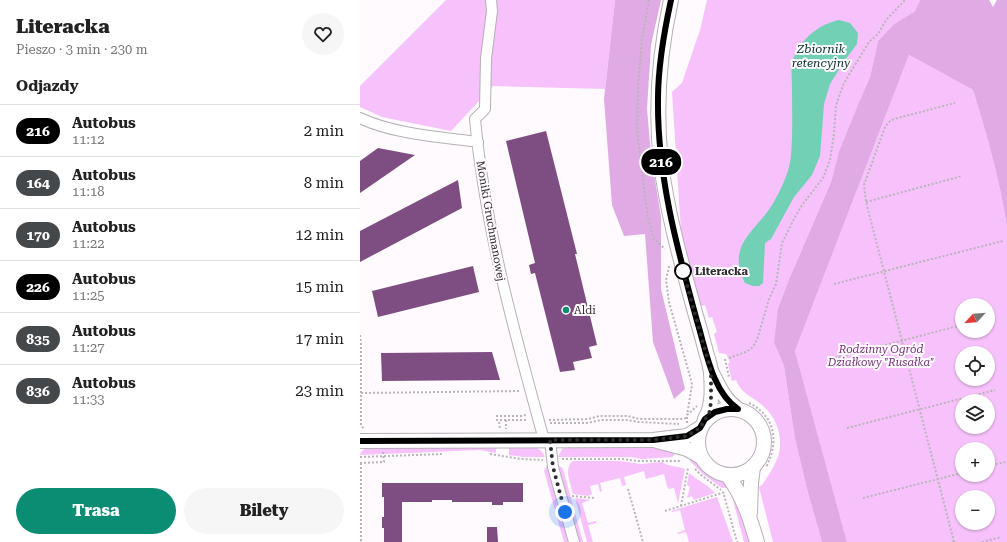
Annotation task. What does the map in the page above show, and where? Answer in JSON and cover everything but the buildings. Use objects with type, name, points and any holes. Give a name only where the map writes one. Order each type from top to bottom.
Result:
[{"type":"street","name":"Moniki Gruchmanowej","points":[[491,0],[492,11],[486,59],[485,109],[475,119],[486,201],[502,285],[547,440],[574,542]]},
{"type":"street","points":[[671,0],[663,40],[658,86],[658,120],[661,163],[675,238],[711,371],[730,404],[743,406],[758,422],[764,435],[764,448],[760,459],[759,468],[751,483],[749,516]]},
{"type":"street","points":[[360,118],[371,124],[415,134],[478,142]]},
{"type":"street","points":[[697,462],[698,443],[703,424],[710,411],[711,371]]},
{"type":"street","points":[[363,436],[547,440],[653,440],[687,436],[703,424],[715,412],[743,406]]},
{"type":"street","points":[[653,440],[687,449],[697,462],[728,476],[738,488],[757,542]]},
{"type":"street","points":[[728,476],[741,474],[759,468]]},
{"type":"path","points":[[649,0],[642,39],[638,86],[637,130],[648,219],[654,239],[666,249],[668,254]]},
{"type":"path","points":[[729,358],[746,352],[757,340],[769,299],[776,284],[782,243],[802,205],[823,178],[830,160],[836,105],[844,82],[869,42],[878,34],[886,20],[905,0]]},
{"type":"path","points":[[954,542],[866,202],[864,185],[885,127],[889,122],[894,119],[955,103]]},
{"type":"path","points":[[866,202],[962,176]]},
{"type":"path","points":[[834,284],[1003,241]]},
{"type":"path","points":[[670,259],[666,280],[669,302],[692,380],[687,415]]},
{"type":"path","points":[[827,360],[955,327]]},
{"type":"path","points":[[360,335],[360,419],[363,436]]},
{"type":"path","points":[[725,359],[730,379]]},
{"type":"path","points":[[847,428],[996,390]]},
{"type":"path","points":[[361,393],[522,391]]},
{"type":"path","points":[[743,406],[758,408],[770,424],[773,432],[773,452],[759,468]]},
{"type":"path","points":[[498,417],[523,416],[529,414]]},
{"type":"path","points":[[675,423],[601,420],[587,423],[549,423],[546,420],[588,419],[600,416],[627,416],[640,419],[687,418]]},
{"type":"path","points":[[496,420],[527,420]]},
{"type":"path","points":[[361,463],[384,462],[383,447]]},
{"type":"path","points":[[485,453],[515,459],[546,460]]},
{"type":"path","points":[[362,542],[361,457],[449,454]]},
{"type":"path","points":[[557,459],[623,459],[637,462],[686,462]]},
{"type":"path","points":[[697,462],[701,475],[717,485],[724,492],[737,542]]},
{"type":"path","points":[[995,464],[1005,462]]},
{"type":"path","points":[[681,506],[688,468]]},
{"type":"path","points":[[863,498],[955,475]]},
{"type":"path","points":[[628,488],[643,542]]},
{"type":"path","points":[[665,511],[724,492]]},
{"type":"path","points":[[572,496],[594,498]]},
{"type":"path","points":[[982,542],[1001,537]]},
{"type":"green space","points":[[446,0],[615,0],[605,89],[493,86],[451,131],[382,117],[360,107],[360,86]]},
{"type":"green space","points":[[707,0],[920,0],[915,11],[894,24],[878,41],[870,77],[839,151],[831,182],[790,277],[774,343],[784,366],[795,439],[822,542],[773,542],[759,487],[763,484],[778,457],[780,450],[780,436],[778,429],[772,416],[767,410],[744,392],[736,380],[732,381],[728,364],[730,362],[726,354],[719,353],[714,334],[717,332],[712,317],[709,318],[705,305],[701,306],[693,288],[681,231],[672,92],[682,83],[700,30]]},
{"type":"green space","name":"Rodzinny Ogród Działkowy \"Rusałka\"","points":[[909,55],[973,90],[1001,193],[1007,227],[1007,542],[847,542],[795,351]]},
{"type":"green space","points":[[496,446],[496,453],[480,450],[360,455],[361,452],[367,447]]},
{"type":"green space","points":[[509,446],[534,447],[539,449],[545,457],[523,457],[509,455]]},
{"type":"green space","points":[[647,446],[675,451],[675,454],[672,457],[643,459],[630,457],[558,457],[562,449],[567,447]]},
{"type":"green space","points":[[689,454],[708,472],[726,481],[729,488],[722,488],[703,474],[690,461]]},
{"type":"green space","points":[[573,461],[620,461],[641,464],[662,462],[667,465],[685,469],[678,503],[674,488],[669,489],[664,474],[646,479],[644,471],[624,477],[626,485],[622,486],[620,478],[600,483],[602,491],[600,492],[598,484],[590,486],[592,494],[588,496],[573,494],[569,481],[568,468]]},
{"type":"green space","points":[[547,466],[568,542],[564,542],[544,471]]},
{"type":"green space","points":[[558,466],[563,469],[583,542],[578,542]]},
{"type":"green space","points":[[689,473],[715,493],[694,500],[692,496],[687,498],[690,487],[687,485]]},
{"type":"green space","points":[[717,497],[733,542],[689,542],[686,532],[677,533],[685,530],[680,510],[671,511]]},
{"type":"green space","points":[[734,497],[750,542],[744,542],[733,500]]},
{"type":"green space","points":[[575,498],[590,500],[582,503],[588,523],[596,521],[596,523],[588,525],[593,542],[587,542]]},
{"type":"shaded area","points":[[615,0],[661,0],[651,45],[647,109],[651,155],[661,217],[661,289],[685,389],[674,399],[653,342],[645,234],[624,236],[612,205],[604,99]]},
{"type":"shaded area","points":[[920,0],[989,0],[993,7],[997,0],[1007,0],[1007,227],[993,158],[973,90],[909,55],[795,351],[847,542],[822,542],[795,439],[784,366],[774,343],[778,309],[790,277],[831,182],[839,151],[870,77],[878,41],[894,24],[915,11]]},
{"type":"water","name":"Zbiornik retencyjny","points":[[839,20],[850,23],[858,33],[857,44],[830,84],[824,104],[820,156],[812,175],[794,197],[771,239],[765,243],[763,283],[759,286],[753,286],[745,283],[740,269],[739,257],[742,246],[747,237],[770,209],[784,183],[788,172],[792,138],[792,64],[798,48],[810,35],[824,25]]},
{"type":"bus line","name":"216","points":[[360,441],[653,440],[687,436],[700,428],[705,419],[715,412],[727,409],[738,409],[730,404],[725,397],[711,371],[680,260],[666,194],[659,141],[658,98],[663,40],[671,0]]},
{"type":"place","name":"Literacka","points":[[683,271]]},
{"type":"place","name":"Aldi","points":[[566,310]]},
{"type":"route","points":[[565,512],[551,459],[550,440],[653,440],[687,436],[700,428],[710,411],[711,371],[683,271]]}]
